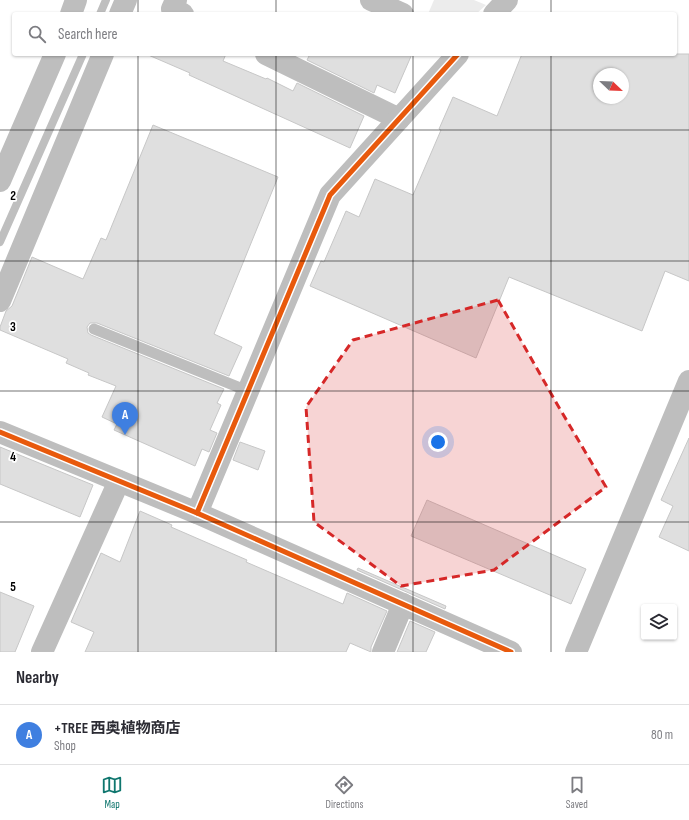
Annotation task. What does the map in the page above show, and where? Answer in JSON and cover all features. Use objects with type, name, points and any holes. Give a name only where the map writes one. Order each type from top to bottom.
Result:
[{"type":"street","points":[[72,12],[76,0]]},
{"type":"street","points":[[121,12],[126,0]]},
{"type":"street","points":[[176,0],[172,9],[179,12]]},
{"type":"street","points":[[371,0],[398,12]]},
{"type":"street","points":[[496,12],[507,0]]},
{"type":"street","points":[[0,181],[54,56]]},
{"type":"street","points":[[0,301],[103,56]]},
{"type":"street","points":[[270,56],[399,119]]},
{"type":"street","points":[[197,513],[330,195],[456,56]]},
{"type":"street","points":[[576,652],[689,381]]},
{"type":"street","points":[[0,432],[197,513],[512,652]]},
{"type":"street","points":[[42,652],[119,481]]},
{"type":"street","points":[[382,652],[403,604]]},
{"type":"lane","points":[[94,329],[248,391]]},
{"type":"highlighted area","points":[[498,300],[606,487],[494,570],[401,586],[314,522],[306,407],[353,340]]},
{"type":"shaded area","points":[[434,0],[474,0],[486,5],[478,12],[429,12]]},
{"type":"building","points":[[677,54],[689,54],[689,281],[665,271],[642,331],[509,277],[476,358],[310,286],[321,261],[324,262],[346,211],[359,217],[375,179],[413,195],[441,130],[439,129],[453,97],[497,116],[521,56],[677,56]]},
{"type":"building","points":[[151,56],[225,56],[223,61],[266,79],[267,78],[293,91],[297,83],[364,116],[350,148],[189,75],[190,73]]},
{"type":"building","points":[[309,56],[411,56],[395,93],[377,85],[374,93],[307,60]]},
{"type":"building","points":[[153,125],[278,177],[214,334],[242,347],[229,376],[97,323],[90,323],[87,327],[88,333],[91,335],[224,389],[217,403],[221,405],[210,430],[217,433],[209,452],[202,449],[195,466],[114,430],[117,424],[102,417],[116,386],[88,375],[89,373],[66,363],[68,359],[0,330],[6,311],[12,306],[32,257],[83,279],[101,238],[106,240]]},
{"type":"building","points":[[689,438],[689,551],[659,537],[673,506],[661,500]]},
{"type":"building","points":[[240,442],[265,451],[258,470],[233,460]]},
{"type":"building","points":[[0,447],[93,485],[80,517],[0,484]]},
{"type":"building","points":[[427,500],[586,569],[571,604],[411,536]]},
{"type":"building","points":[[140,511],[172,525],[171,527],[247,560],[246,562],[343,604],[347,593],[387,611],[371,647],[371,652],[350,643],[346,652],[85,652],[94,632],[71,622],[101,553],[120,562]]},
{"type":"building","points":[[358,568],[446,606],[445,609],[357,570]]},
{"type":"building","points":[[0,592],[34,606],[15,652],[0,652]]},
{"type":"building","points":[[410,621],[435,632],[426,652],[397,652]]},
{"type":"waterway","points":[[101,12],[106,0]]},
{"type":"waterway","points":[[0,242],[82,56]]},
{"type":"cycle path","points":[[197,513],[330,195],[456,56]]},
{"type":"cycle path","points":[[0,432],[197,513],[511,652]]},
{"type":"place","name":"+TREE 西奥植物商店","points":[[125,435]]}]
